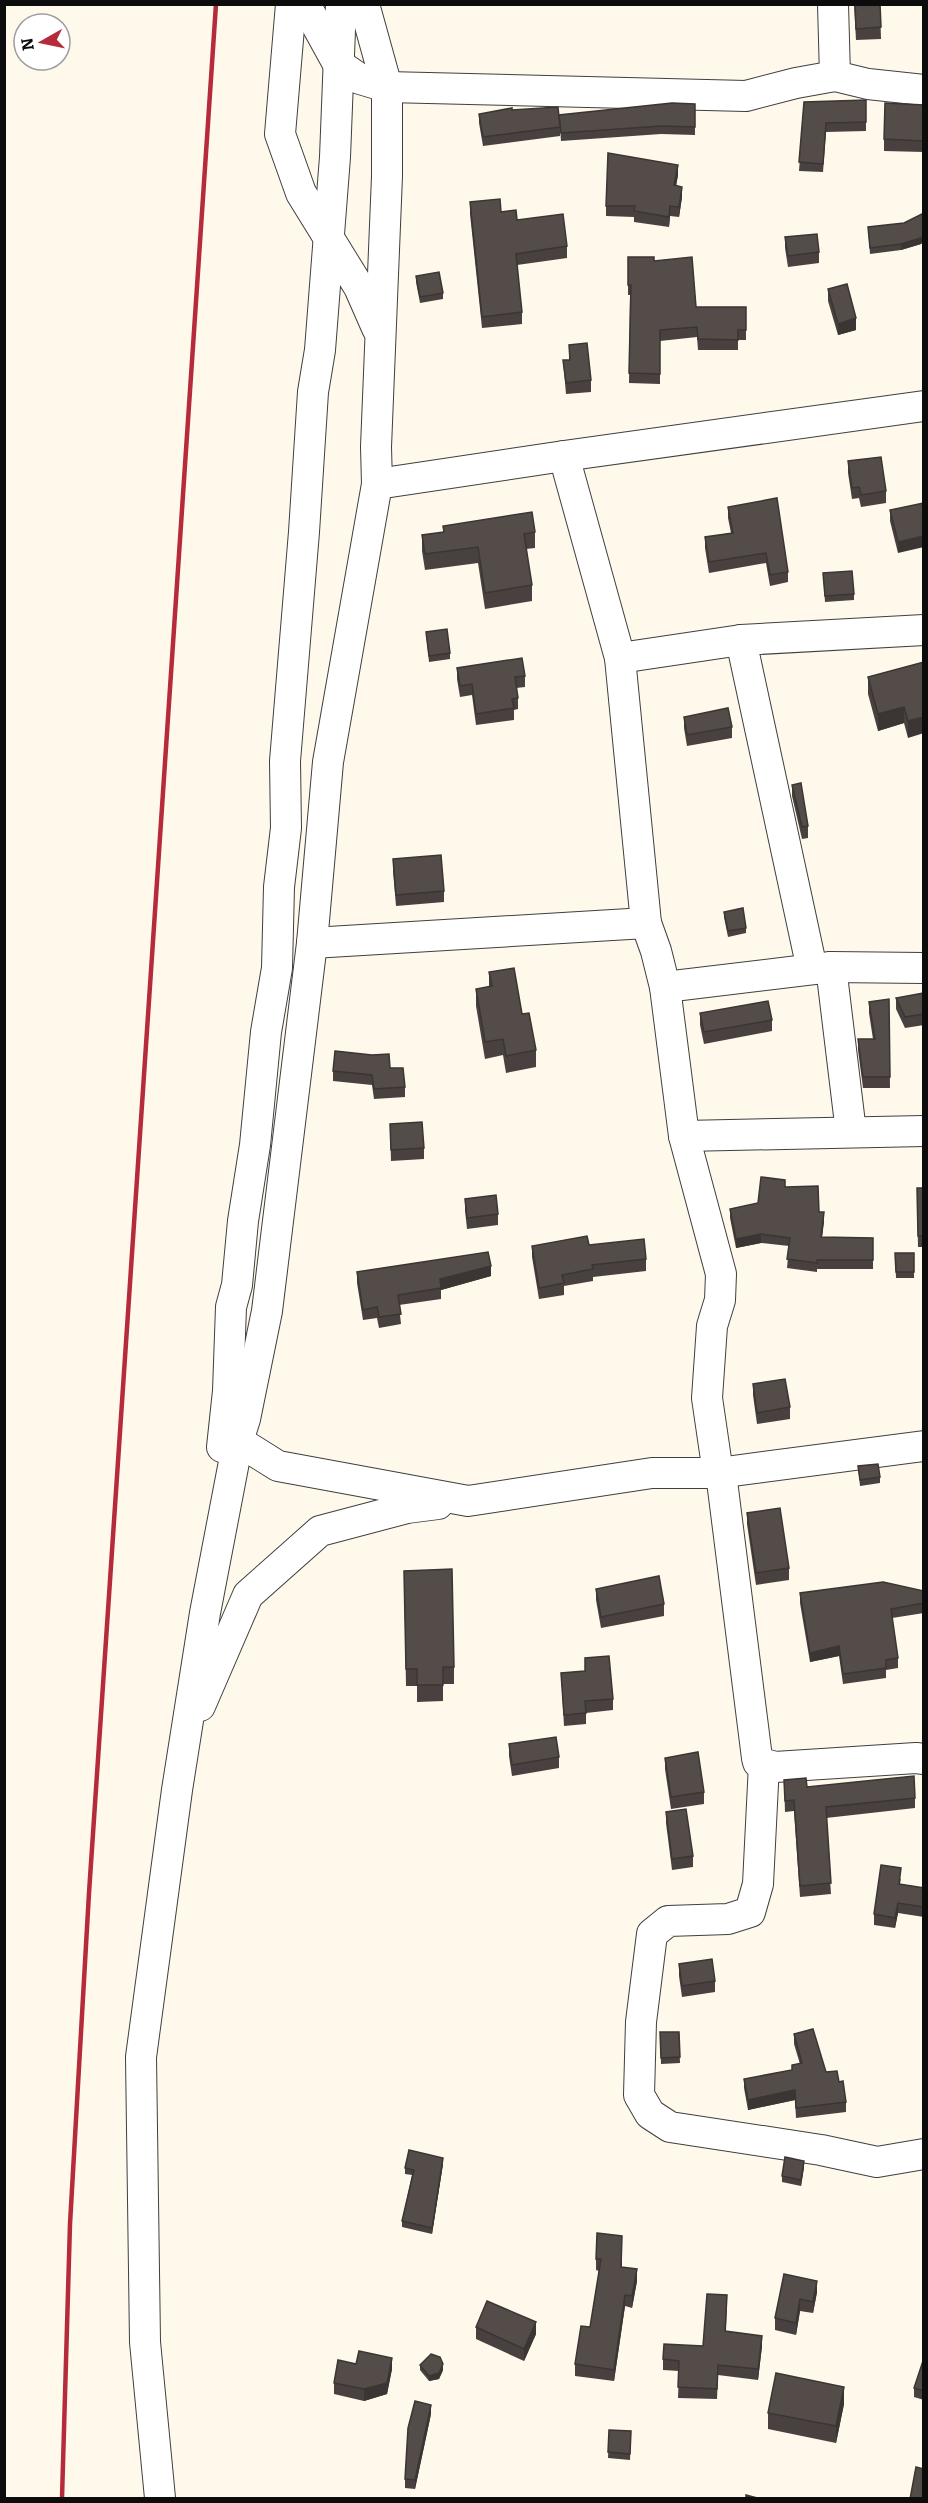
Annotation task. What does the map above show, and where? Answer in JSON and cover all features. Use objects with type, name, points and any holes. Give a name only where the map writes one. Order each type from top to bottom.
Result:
[{"type":"street","points":[[291,4],[280,134],[301,193],[359,287],[380,337]]},
{"type":"street","points":[[305,4],[338,64],[360,79],[387,87],[747,96],[795,83],[834,76],[868,84],[924,90]]},
{"type":"street","points":[[225,1504],[220,1460],[228,1391],[231,1307],[237,1285],[243,1221],[255,1145],[266,1032],[277,968],[279,887],[286,828],[285,761],[304,532],[312,392],[320,350],[335,157],[341,4]]},
{"type":"street","points":[[160,2499],[145,2342],[141,2057],[185,1738],[225,1504],[267,1311],[312,943],[328,762],[377,484],[376,447],[387,176],[387,87],[364,4]]},
{"type":"street","points":[[833,4],[834,76]]},
{"type":"street","points":[[377,484],[924,406]]},
{"type":"street","points":[[564,456],[620,658],[646,923],[657,951],[665,987],[684,1136],[721,1274],[720,1299],[712,1326],[707,1398],[718,1473]]},
{"type":"street","points":[[620,658],[741,640],[924,630]]},
{"type":"street","points":[[741,640],[821,968],[851,1132]]},
{"type":"street","points":[[312,943],[646,923]]},
{"type":"street","points":[[665,987],[821,968],[924,968]]},
{"type":"street","points":[[684,1136],[924,1131]]},
{"type":"street","points":[[238,1441],[278,1466],[468,1501]]},
{"type":"street","points":[[185,1738],[214,1678],[248,1595],[320,1531],[407,1508],[652,1473],[718,1473],[924,1446]]},
{"type":"street","points":[[718,1473],[722,1473],[759,1762],[775,1767],[924,1759]]},
{"type":"street","points":[[764,1764],[758,1884],[750,1912],[728,1919],[668,1921],[652,1934],[641,2022],[639,2095],[650,2114],[670,2127],[821,2150],[877,2162],[924,2154]]},
{"type":"building","points":[[855,4],[880,4],[881,27],[856,29]]},
{"type":"building","points":[[866,100],[866,122],[826,123],[823,164],[799,162],[804,102]]},
{"type":"building","points":[[672,103],[695,104],[695,127],[661,126],[561,133],[559,115]]},
{"type":"building","points":[[885,103],[924,105],[924,141],[884,139]]},
{"type":"building","points":[[558,107],[560,127],[483,137],[479,114],[512,108],[512,110]]},
{"type":"building","points":[[608,153],[678,165],[674,185],[682,187],[679,207],[670,206],[669,217],[634,211],[635,206],[606,206]]},
{"type":"building","points":[[500,199],[501,212],[516,210],[517,220],[563,214],[567,246],[516,254],[522,312],[482,317],[470,202]]},
{"type":"building","points":[[924,213],[924,235],[921,238],[901,244],[870,248],[868,227],[904,223]]},
{"type":"building","points":[[817,234],[819,252],[788,256],[785,237]]},
{"type":"building","points":[[628,257],[654,257],[654,261],[692,257],[696,307],[746,307],[746,330],[738,330],[738,340],[698,339],[697,327],[660,330],[660,374],[629,373],[631,285],[628,285]]},
{"type":"building","points":[[439,272],[443,293],[420,297],[416,276]]},
{"type":"building","points":[[847,284],[856,318],[838,324],[828,289]]},
{"type":"building","points":[[587,343],[591,380],[566,383],[563,360],[570,360],[569,345]]},
{"type":"building","points":[[881,457],[886,491],[861,495],[859,487],[852,488],[848,461]]},
{"type":"building","points":[[777,498],[788,572],[770,575],[766,553],[709,562],[705,537],[733,533],[728,507]]},
{"type":"building","points":[[924,503],[924,536],[898,542],[890,510]]},
{"type":"building","points":[[532,512],[535,532],[524,534],[532,585],[485,593],[478,547],[425,554],[422,535],[444,532],[443,526]]},
{"type":"building","points":[[852,571],[854,594],[825,596],[823,573]]},
{"type":"building","points":[[447,629],[450,653],[429,656],[426,632]]},
{"type":"building","points":[[522,658],[525,676],[515,677],[518,698],[512,699],[514,708],[476,714],[472,684],[460,686],[457,668]]},
{"type":"building","points":[[924,662],[924,717],[908,721],[904,707],[878,714],[868,677]]},
{"type":"building","points":[[728,708],[732,727],[687,735],[684,717]]},
{"type":"building","points":[[801,783],[808,826],[802,827],[792,785]]},
{"type":"building","points":[[441,855],[444,891],[396,895],[393,859]]},
{"type":"building","points":[[743,908],[746,928],[728,931],[724,912]]},
{"type":"building","points":[[514,968],[522,1014],[529,1013],[536,1050],[506,1056],[503,1039],[485,1042],[476,989],[492,986],[489,972]]},
{"type":"building","points":[[924,993],[924,1014],[905,1017],[896,998]]},
{"type":"building","points":[[889,999],[890,1077],[863,1077],[858,1039],[875,1039],[869,1002]]},
{"type":"building","points":[[768,1001],[772,1020],[704,1032],[700,1013]]},
{"type":"building","points":[[335,1051],[372,1055],[389,1054],[390,1068],[403,1068],[405,1087],[374,1089],[372,1075],[333,1071]]},
{"type":"building","points":[[422,1122],[424,1148],[391,1150],[390,1124]]},
{"type":"building","points":[[761,1177],[785,1180],[785,1187],[818,1186],[819,1212],[824,1212],[821,1237],[873,1238],[873,1260],[817,1260],[817,1263],[787,1259],[790,1238],[761,1234],[736,1239],[730,1209],[758,1203]]},
{"type":"building","points":[[917,1188],[924,1188],[924,1236],[918,1236]]},
{"type":"building","points":[[496,1195],[498,1214],[467,1218],[465,1199]]},
{"type":"building","points":[[587,1236],[589,1245],[644,1239],[646,1259],[592,1265],[593,1269],[562,1275],[564,1283],[539,1288],[532,1246]]},
{"type":"building","points":[[488,1252],[491,1266],[440,1279],[441,1288],[398,1295],[401,1314],[379,1317],[377,1307],[363,1310],[357,1272]]},
{"type":"building","points":[[895,1253],[914,1253],[914,1272],[896,1272]]},
{"type":"building","points":[[785,1379],[790,1407],[757,1413],[753,1384]]},
{"type":"building","points":[[878,1464],[880,1477],[860,1480],[858,1466]]},
{"type":"building","points":[[780,1508],[789,1568],[756,1573],[747,1513]]},
{"type":"building","points":[[452,1569],[454,1667],[443,1667],[443,1685],[417,1685],[417,1669],[406,1669],[404,1571]]},
{"type":"building","points":[[659,1576],[664,1604],[601,1617],[596,1589]]},
{"type":"building","points":[[883,1582],[924,1591],[924,1603],[891,1609],[898,1658],[886,1660],[886,1668],[843,1674],[839,1646],[810,1653],[800,1593]]},
{"type":"building","points":[[609,1656],[613,1699],[585,1701],[586,1713],[564,1715],[561,1673],[585,1671],[585,1658]]},
{"type":"building","points":[[556,1737],[559,1757],[512,1765],[509,1744]]},
{"type":"building","points":[[698,1752],[704,1792],[671,1797],[665,1758]]},
{"type":"building","points":[[914,1776],[915,1798],[826,1807],[831,1883],[800,1886],[794,1800],[785,1801],[784,1780],[806,1778],[807,1787]]},
{"type":"building","points":[[686,1809],[693,1856],[672,1859],[666,1812]]},
{"type":"building","points":[[881,1865],[901,1868],[899,1884],[924,1888],[924,1907],[898,1903],[895,1918],[874,1914]]},
{"type":"building","points":[[712,1959],[715,1981],[682,1986],[679,1964]]},
{"type":"building","points":[[813,2029],[826,2072],[837,2071],[839,2082],[843,2081],[846,2102],[796,2108],[795,2090],[748,2100],[744,2079],[792,2070],[792,2065],[802,2063],[794,2034]]},
{"type":"building","points":[[660,2032],[679,2032],[680,2057],[661,2058]]},
{"type":"building","points":[[409,2150],[443,2158],[432,2228],[402,2221],[414,2170],[405,2168]]},
{"type":"building","points":[[785,2157],[804,2161],[801,2180],[782,2176]]},
{"type":"building","points":[[597,2233],[622,2236],[621,2267],[637,2269],[632,2296],[625,2295],[614,2370],[575,2364],[581,2326],[590,2327],[601,2259],[596,2259]]},
{"type":"building","points":[[784,2274],[817,2281],[813,2302],[800,2299],[796,2323],[775,2318]]},
{"type":"building","points":[[707,2294],[727,2295],[725,2331],[762,2336],[758,2369],[718,2365],[717,2389],[678,2387],[679,2361],[663,2359],[664,2344],[703,2346]]},
{"type":"building","points":[[487,2301],[536,2322],[524,2349],[476,2327]]},
{"type":"building","points":[[359,2351],[392,2358],[387,2383],[364,2389],[334,2383],[338,2360],[356,2364]]},
{"type":"building","points":[[431,2354],[440,2357],[443,2364],[439,2373],[429,2376],[420,2365]]},
{"type":"building","points":[[924,2358],[924,2391],[914,2388]]},
{"type":"building","points":[[776,2373],[844,2387],[836,2426],[768,2413]]},
{"type":"building","points":[[415,2401],[431,2405],[415,2480],[405,2479],[408,2428]]},
{"type":"building","points":[[609,2430],[631,2431],[630,2454],[608,2452]]},
{"type":"building","points":[[916,2467],[924,2469],[924,2499],[910,2499]]},
{"type":"building","points":[[746,2495],[761,2499],[746,2499]]},
{"type":"railway","points":[[62,2498],[70,2224],[89,1893],[216,4]]}]
